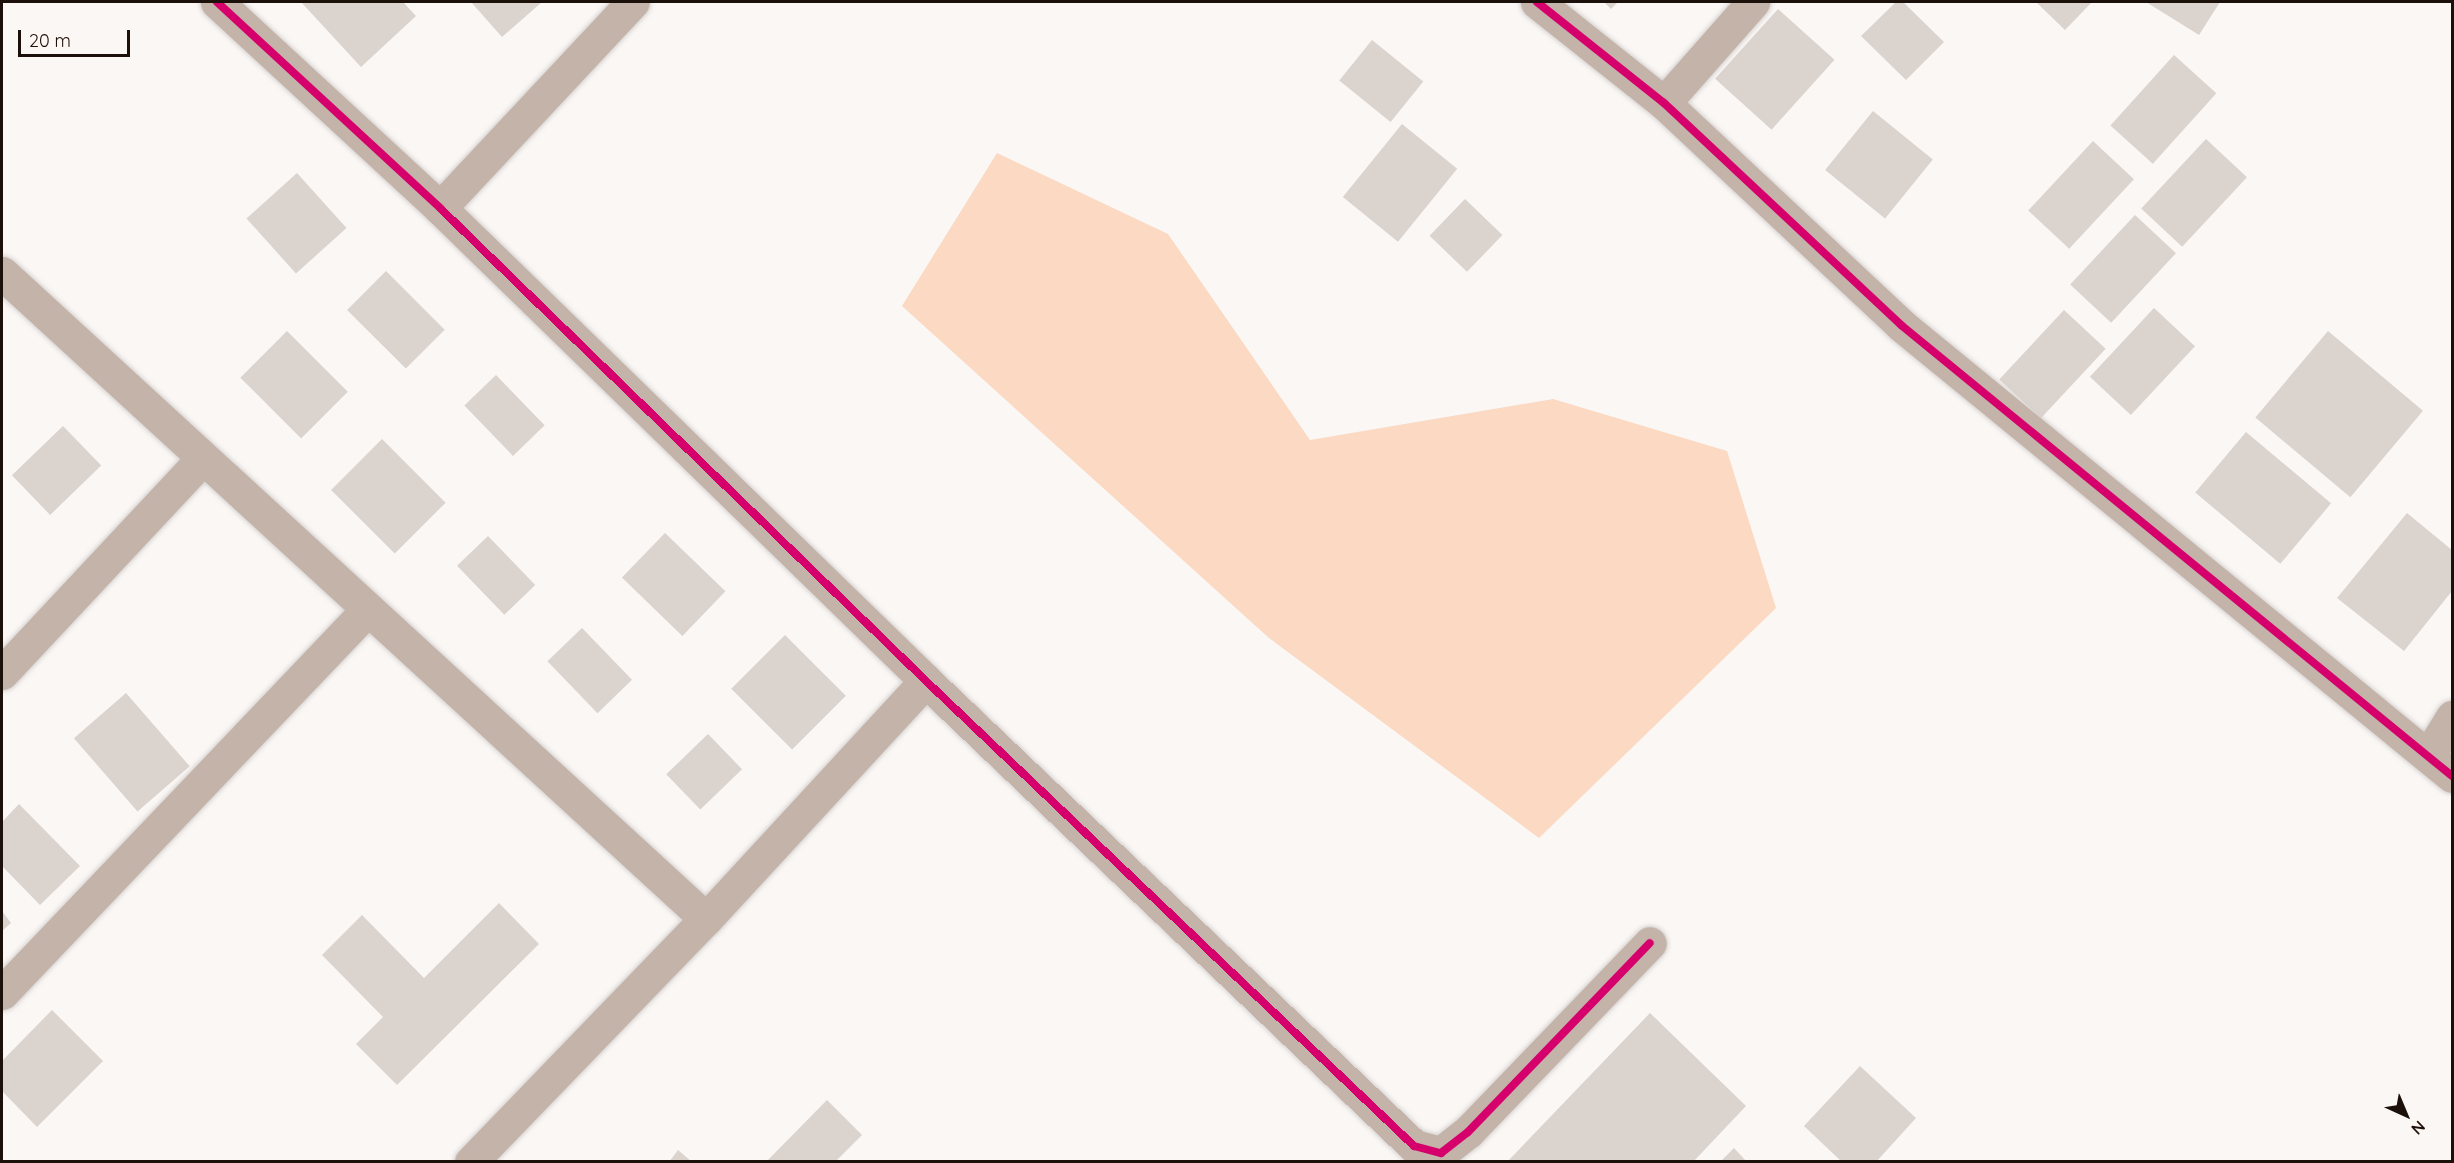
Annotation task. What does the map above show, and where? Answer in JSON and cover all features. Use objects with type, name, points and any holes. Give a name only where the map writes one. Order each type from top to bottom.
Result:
[{"type":"street","points":[[217,2],[440,208],[926,681],[1414,1146],[1441,1153],[1468,1132],[1650,943]]},
{"type":"street","points":[[440,208],[633,2]]},
{"type":"street","points":[[1537,2],[1664,104],[1901,325],[2440,766],[2452,717]]},
{"type":"street","points":[[1664,104],[1753,2]]},
{"type":"street","points":[[2,273],[706,919]]},
{"type":"street","points":[[2,673],[203,458]]},
{"type":"street","points":[[2,993],[368,609]]},
{"type":"street","points":[[471,1161],[706,919],[926,681]]},
{"type":"shaded area","points":[[997,153],[1168,234],[1310,440],[1553,399],[1727,451],[1776,608],[1539,838],[1269,638],[902,306]]},
{"type":"building","points":[[301,2],[403,2],[416,16],[361,67]]},
{"type":"building","points":[[471,2],[542,2],[502,37]]},
{"type":"building","points":[[1604,2],[1618,2],[1611,9]]},
{"type":"building","points":[[1896,2],[1903,2],[1944,42],[1906,80],[1861,36]]},
{"type":"building","points":[[2036,2],[2092,2],[2065,30]]},
{"type":"building","points":[[2146,2],[2220,2],[2199,35]]},
{"type":"building","points":[[1778,9],[1834,60],[1772,130],[1715,79]]},
{"type":"building","points":[[1372,40],[1423,82],[1391,122],[1339,80]]},
{"type":"building","points":[[2174,55],[2216,93],[2153,164],[2110,126]]},
{"type":"building","points":[[1873,111],[1933,159],[1885,219],[1825,170]]},
{"type":"building","points":[[1402,124],[1457,169],[1398,242],[1343,197]]},
{"type":"building","points":[[2206,139],[2247,177],[2182,247],[2141,208]]},
{"type":"building","points":[[2093,141],[2134,179],[2069,249],[2028,210]]},
{"type":"building","points":[[297,173],[347,228],[296,273],[246,219]]},
{"type":"building","points":[[1465,199],[1502,235],[1467,272],[1430,236]]},
{"type":"building","points":[[2135,215],[2176,253],[2111,323],[2070,284]]},
{"type":"building","points":[[386,271],[445,330],[406,369],[347,310]]},
{"type":"building","points":[[2154,308],[2195,346],[2131,415],[2090,377]]},
{"type":"building","points":[[2064,310],[2106,349],[2041,418],[1999,379]]},
{"type":"building","points":[[287,331],[348,392],[301,438],[240,378]]},
{"type":"building","points":[[2328,331],[2423,411],[2350,497],[2255,418]]},
{"type":"building","points":[[496,375],[545,425],[513,456],[464,406]]},
{"type":"building","points":[[63,426],[101,466],[50,515],[12,475]]},
{"type":"building","points":[[2246,432],[2331,503],[2280,564],[2195,493]]},
{"type":"building","points":[[382,439],[446,503],[395,554],[331,490]]},
{"type":"building","points":[[2407,513],[2452,550],[2452,591],[2404,651],[2337,598]]},
{"type":"building","points":[[665,533],[725,591],[682,636],[622,578]]},
{"type":"building","points":[[488,536],[535,585],[504,615],[457,566]]},
{"type":"building","points":[[582,628],[632,680],[597,713],[547,661]]},
{"type":"building","points":[[785,635],[846,696],[792,750],[731,689]]},
{"type":"building","points":[[126,693],[190,766],[138,811],[74,738]]},
{"type":"building","points":[[708,734],[742,769],[700,810],[666,774]]},
{"type":"building","points":[[19,804],[80,866],[40,905],[2,866],[2,822]]},
{"type":"building","points":[[499,903],[539,944],[397,1085],[356,1044],[383,1017],[322,955],[362,915],[424,978]]},
{"type":"building","points":[[2,911],[11,923],[2,931]]},
{"type":"building","points":[[52,1010],[103,1061],[37,1127],[2,1091],[2,1061]]},
{"type":"building","points":[[1650,1013],[1746,1106],[1693,1162],[1507,1162]]},
{"type":"building","points":[[1860,1066],[1916,1118],[1876,1162],[1842,1162],[1804,1126]]},
{"type":"building","points":[[827,1100],[862,1135],[835,1162],[766,1162]]},
{"type":"building","points":[[1734,1148],[1747,1162],[1720,1162]]},
{"type":"building","points":[[678,1150],[692,1162],[669,1162]]},
{"type":"cycle path","points":[[217,2],[440,208],[926,681],[1414,1146],[1441,1153],[1468,1132],[1650,943]]},
{"type":"cycle path","points":[[1537,2],[1664,103],[1901,325],[2452,776]]}]
